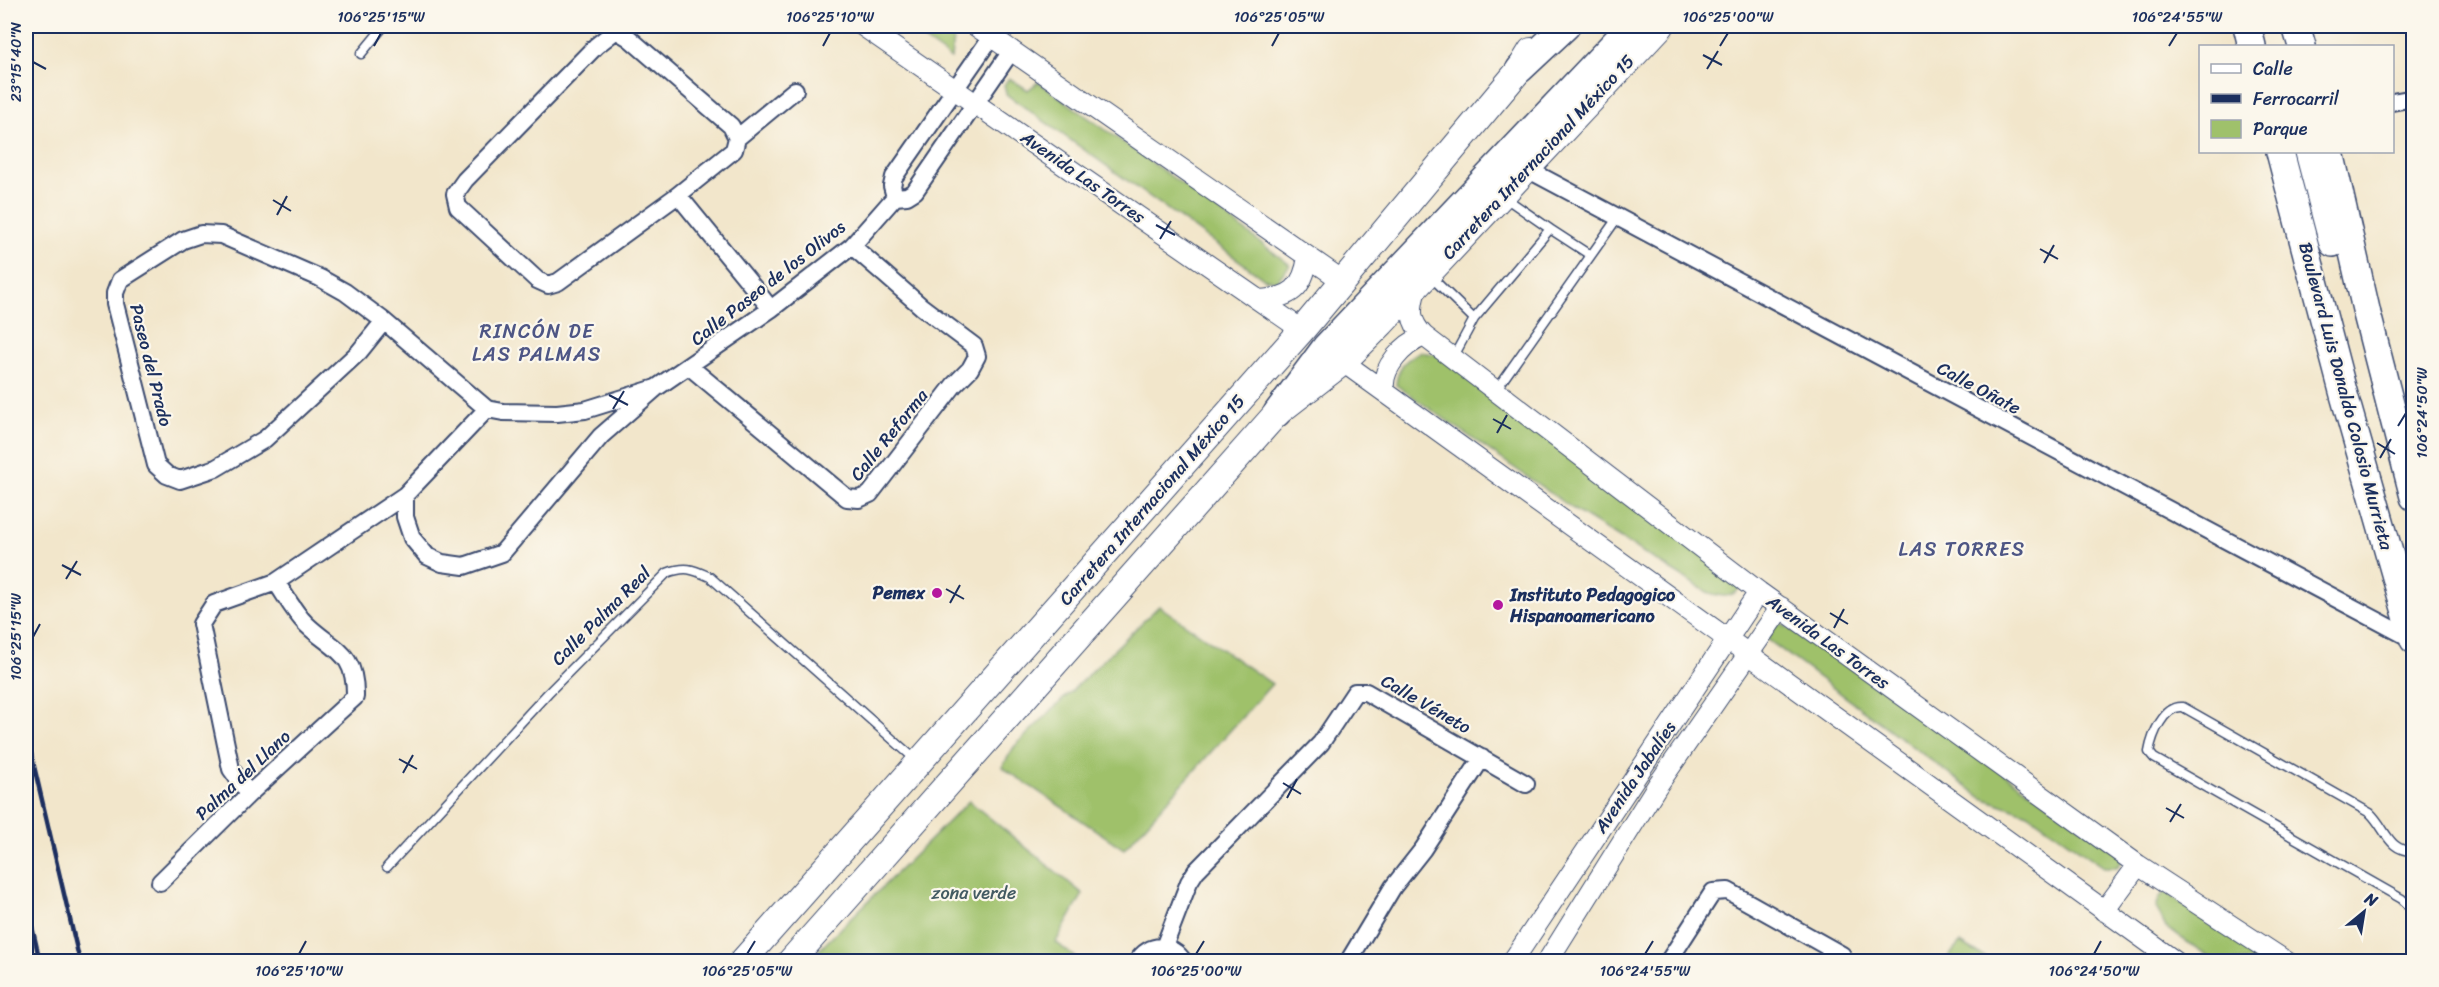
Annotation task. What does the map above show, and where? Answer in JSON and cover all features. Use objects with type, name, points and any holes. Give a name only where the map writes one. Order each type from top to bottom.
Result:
[{"type":"highway","points":[[1520,69],[1566,26]]},
{"type":"highway","points":[[1277,413],[1326,347],[1631,26]]},
{"type":"highway","points":[[2247,26],[2252,45]]},
{"type":"highway","points":[[2278,26],[2283,45]]},
{"type":"highway","points":[[2296,26],[2302,45]]},
{"type":"highway","name":"Boulevard Luis Donaldo Colosio Murrieta","points":[[2280,153],[2344,395],[2414,640]]},
{"type":"highway","points":[[2309,153],[2331,238],[2355,294],[2367,314]]},
{"type":"highway","points":[[2330,153],[2367,314],[2414,497]]},
{"type":"main road","name":"Carretera Internacional México 15","points":[[742,962],[1302,330],[1520,69],[1548,26]]},
{"type":"main road","name":"Carretera Internacional México 15","points":[[790,962],[1277,413],[1343,362],[1382,323],[1661,26]]},
{"type":"street","name":"Avenida Las Torres","points":[[863,26],[1302,330]]},
{"type":"street","points":[[737,138],[731,126],[629,38],[612,28],[465,180],[455,194],[458,207],[537,280],[548,285],[558,282],[678,195],[734,150],[737,138],[795,90]]},
{"type":"street","points":[[895,197],[892,186],[894,177],[955,88],[984,31],[1342,281]]},
{"type":"street","name":"Calle Paseo de los Olivos","points":[[656,388],[690,367],[771,309],[852,246],[895,197],[907,196],[915,191],[1012,50]]},
{"type":"street","points":[[2394,102],[2414,98]]},
{"type":"street","name":"Calle Oñate","points":[[1527,169],[2414,640]]},
{"type":"street","points":[[678,195],[771,309]]},
{"type":"street","name":"Paseo del Prado","points":[[384,321],[359,352],[265,439],[216,468],[180,480],[167,475],[156,465],[115,304],[115,293],[120,280],[183,240],[201,234],[221,235],[320,278],[345,292],[384,321],[487,408]]},
{"type":"street","name":"Calle Reforma","points":[[690,367],[847,498],[859,499],[870,494],[954,385],[970,369],[977,356],[974,346],[922,307],[852,246]]},
{"type":"street","points":[[1259,300],[1279,298],[1293,290],[1305,275],[1308,257]]},
{"type":"street","name":"Avenida Las Torres","points":[[1422,282],[1411,314],[1416,328],[1424,336],[1759,592],[2138,865],[2287,962]]},
{"type":"street","points":[[1384,390],[1384,379],[1401,351],[1407,344],[1424,336]]},
{"type":"street","points":[[1343,362],[2176,962]]},
{"type":"street","points":[[405,495],[405,517],[412,538],[427,556],[442,563],[464,566],[502,553],[601,436],[656,388]]},
{"type":"street","points":[[249,794],[231,769],[201,624],[214,604],[276,582],[405,495],[487,408],[503,412],[557,413],[585,410],[656,388]]},
{"type":"street","points":[[585,410],[600,420],[601,436]]},
{"type":"street","name":"Palma del Llano","points":[[160,882],[249,794],[355,697],[355,677],[349,662],[305,622],[276,582]]},
{"type":"street","name":"Avenida Jabalíes","points":[[1519,959],[1759,592]]},
{"type":"street","name":"Avenida Jabalíes","points":[[1547,962],[1656,786],[1781,607]]},
{"type":"street","name":"Calle Véneto","points":[[1164,947],[1189,882],[1196,871],[1321,743],[1355,692],[1366,692],[1482,758]]},
{"type":"street","points":[[1348,962],[1393,887],[1423,849],[1482,758],[1526,784]]},
{"type":"street","points":[[2104,911],[2138,865]]},
{"type":"street","points":[[1668,962],[1713,892],[1728,891],[1842,955],[1845,962]]},
{"type":"street","points":[[1137,962],[1148,950],[1164,947],[1172,949],[1184,962]]},
{"type":"lane","points":[[361,54],[384,26]]},
{"type":"lane","points":[[1502,196],[1590,255]]},
{"type":"lane","points":[[1496,390],[1618,218]]},
{"type":"lane","points":[[1453,358],[1474,319],[1550,229]]},
{"type":"lane","points":[[1422,282],[1474,319]]},
{"type":"lane","name":"Calle Palma Real","points":[[387,867],[594,645],[668,573],[682,567],[710,577],[918,762]]},
{"type":"lane","points":[[2414,851],[2399,850],[2388,841],[2378,821],[2370,813],[2183,707],[2175,706],[2167,711],[2150,744],[2148,752],[2154,758],[2402,899],[2409,906],[2414,918]]},
{"type":"green space","points":[[905,26],[936,26],[953,38],[951,59]]},
{"type":"green space","points":[[1009,78],[1028,90],[1038,82],[1210,204],[1290,265],[1277,281],[1265,279],[1006,94],[1004,85]]},
{"type":"green space","points":[[1421,352],[1453,358],[1742,584],[1736,593],[1727,596],[1707,592],[1579,513],[1396,385],[1403,365]]},
{"type":"green space","points":[[1159,606],[1272,684],[1124,849],[1002,767],[1014,747]]},
{"type":"green space","points":[[1778,622],[1826,650],[2125,857],[2117,867],[2104,867],[2028,814],[1982,798],[1767,639]]},
{"type":"green space","name":"zona verde","points":[[969,801],[1083,894],[1056,942],[1079,961],[807,962]]},
{"type":"green space","points":[[2165,892],[2264,961],[2216,961],[2166,928],[2156,907]]},
{"type":"green space","points":[[1960,943],[1992,961],[1945,961]]},
{"type":"railway","points":[[26,732],[80,962]]},
{"type":"railway","points":[[26,900],[40,962]]},
{"type":"place","name":"Pemex","points":[[937,593]]},
{"type":"place","name":"Instituto Pedagogico Hispanoamericano","points":[[1498,605]]},
{"type":"district","name":"RINCÓN DE LAS PALMAS","points":[[537,342]]},
{"type":"district","name":"LAS TORRES","points":[[1962,549]]}]
